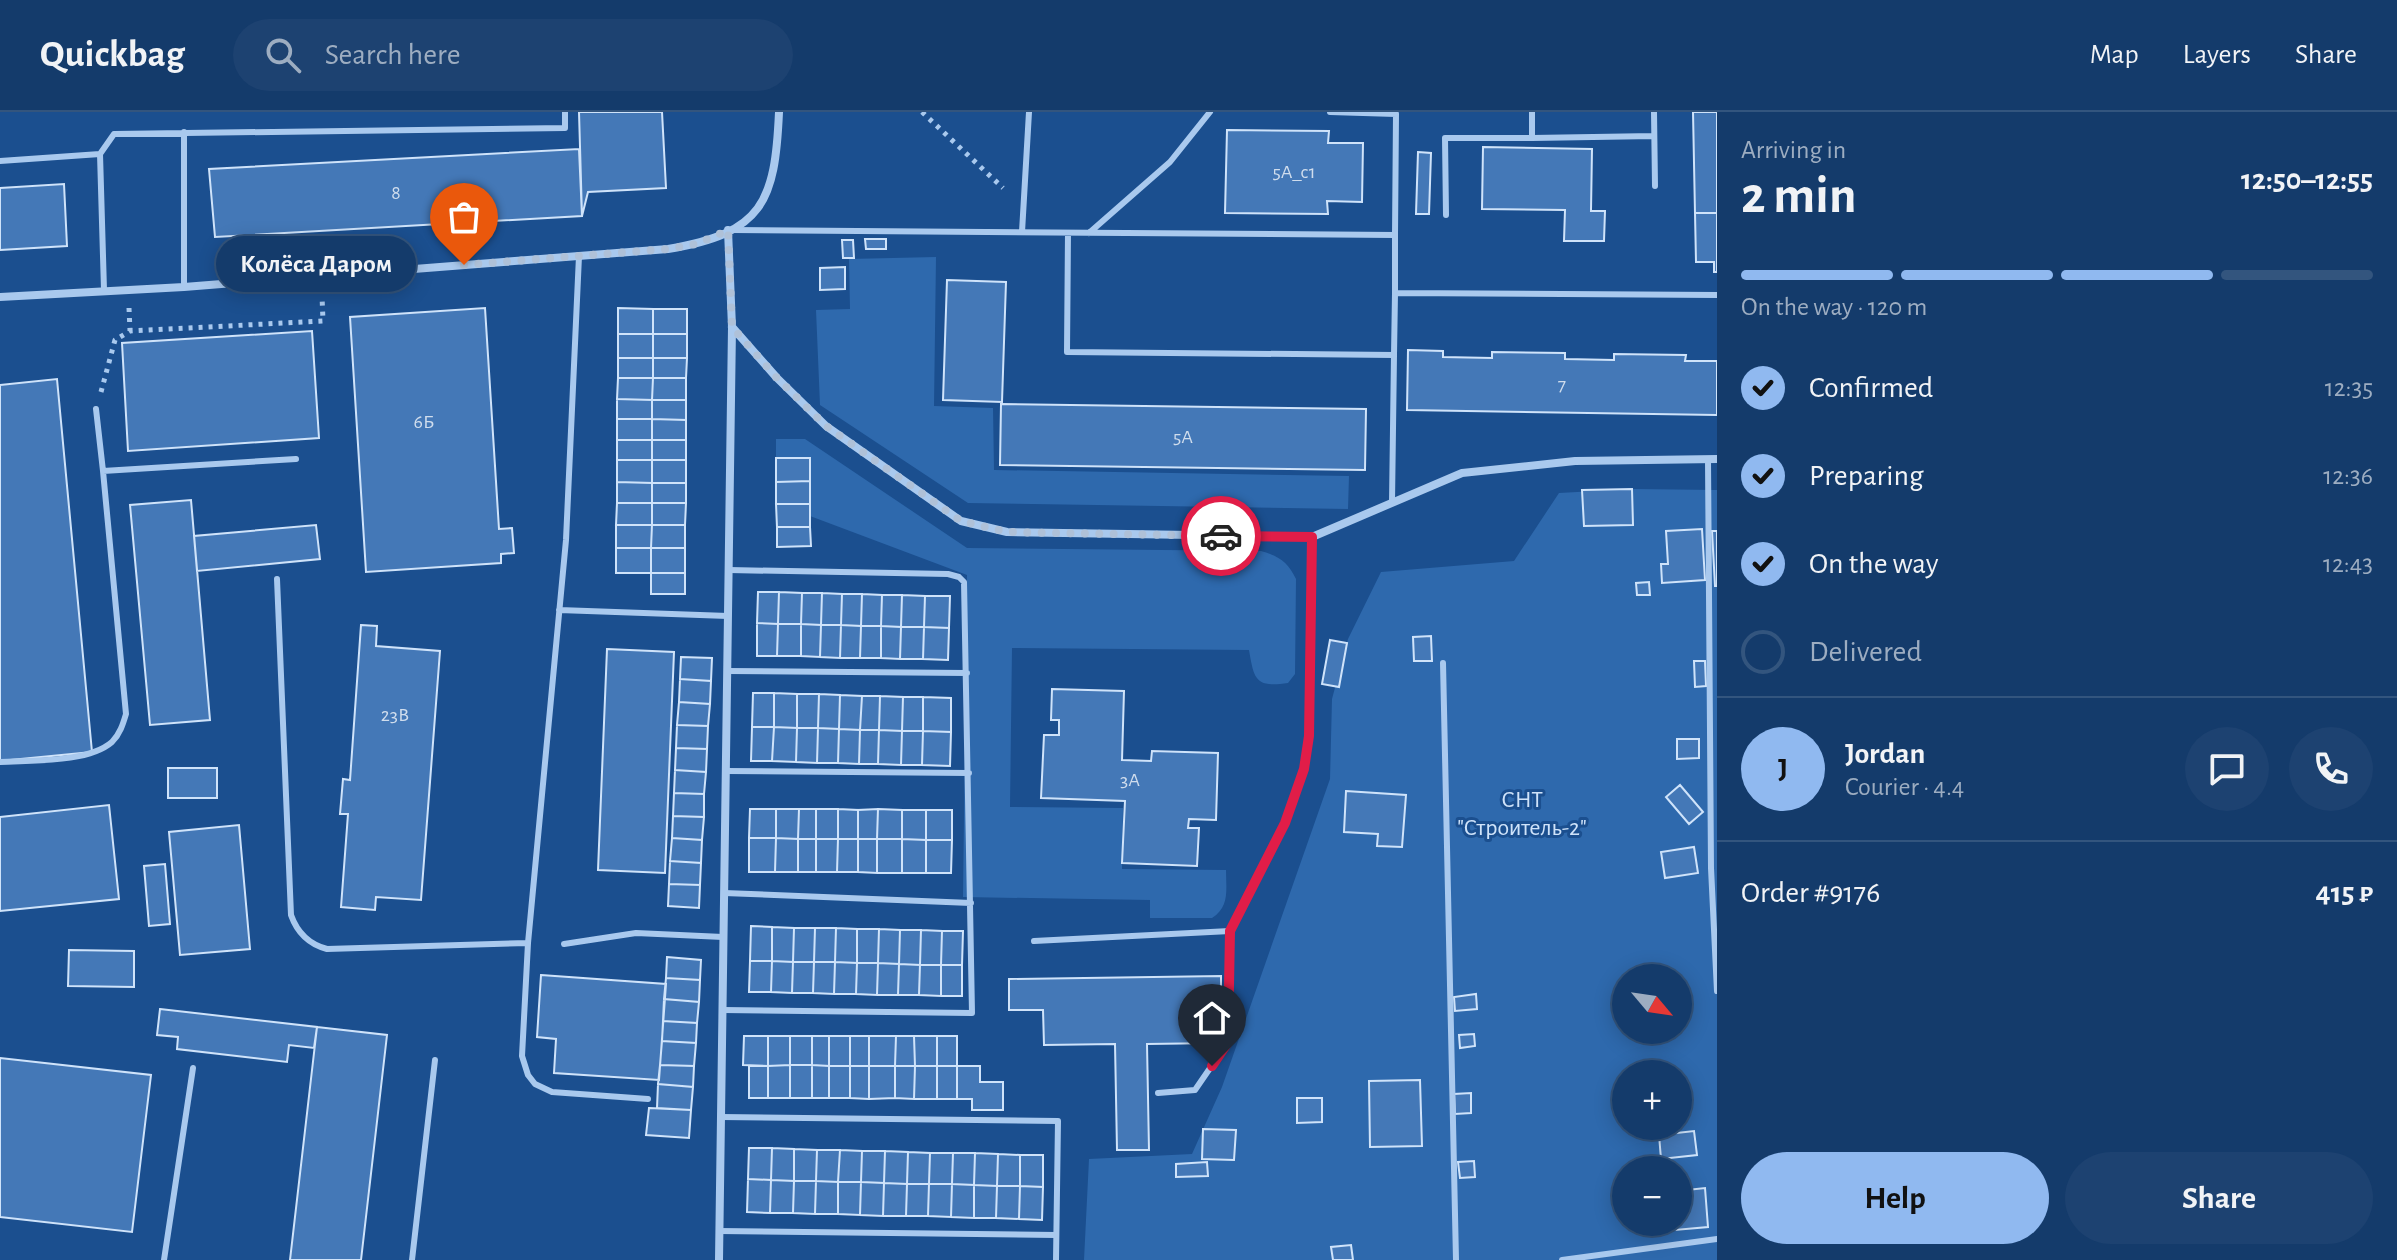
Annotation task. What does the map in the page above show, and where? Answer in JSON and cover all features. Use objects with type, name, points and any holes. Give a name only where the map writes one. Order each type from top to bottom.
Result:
[{"type":"street","points":[[0,297],[184,287],[668,249],[697,244],[750,220],[767,195],[773,176],[779,112]]},
{"type":"street","points":[[719,1260],[732,327],[728,230]]},
{"type":"street","points":[[732,327],[777,378],[826,426],[961,521],[1007,532],[1312,537],[1462,473],[1575,461],[1713,459]]},
{"type":"lane","points":[[104,290],[100,154],[114,134],[565,128],[565,112]]},
{"type":"lane","points":[[1022,232],[1029,112]]},
{"type":"lane","points":[[1089,233],[1170,162],[1210,112]]},
{"type":"lane","points":[[1330,112],[1396,114],[1392,502]]},
{"type":"lane","points":[[1532,112],[1532,138]]},
{"type":"lane","points":[[1654,112],[1655,186]]},
{"type":"lane","points":[[184,132],[184,287]]},
{"type":"lane","points":[[1446,215],[1445,138],[1654,136]]},
{"type":"lane","points":[[0,161],[100,154]]},
{"type":"lane","points":[[728,230],[1395,235]]},
{"type":"lane","points":[[1068,233],[1067,352],[1394,355]]},
{"type":"lane","points":[[579,256],[566,540],[528,943],[522,1056],[528,1075],[535,1084],[552,1092],[648,1099]]},
{"type":"lane","points":[[1395,293],[1717,295]]},
{"type":"lane","points":[[0,762],[87,755],[115,740],[126,714],[96,409]]},
{"type":"lane","points":[[103,471],[296,459]]},
{"type":"lane","points":[[1713,459],[1711,868],[1717,991]]},
{"type":"lane","points":[[1158,1093],[1195,1090],[1228,1042],[1230,931],[1285,823],[1304,769],[1309,736],[1312,537]]},
{"type":"lane","points":[[723,1010],[972,1013],[964,582],[955,575],[729,570]]},
{"type":"lane","points":[[277,579],[291,915],[296,929],[308,941],[327,949],[528,943]]},
{"type":"lane","points":[[559,610],[728,616]]},
{"type":"lane","points":[[1443,663],[1456,1260]]},
{"type":"lane","points":[[727,671],[967,673]]},
{"type":"lane","points":[[726,771],[969,773]]},
{"type":"lane","points":[[724,893],[971,903]]},
{"type":"lane","points":[[1034,941],[1230,931]]},
{"type":"lane","points":[[564,944],[636,933],[723,937]]},
{"type":"lane","points":[[412,1260],[435,1060]]},
{"type":"lane","points":[[164,1260],[193,1068]]},
{"type":"lane","points":[[721,1117],[1058,1121],[1056,1260]]},
{"type":"lane","points":[[719,1231],[1056,1235]]},
{"type":"lane","points":[[1562,1260],[1717,1239]]},
{"type":"path","points":[[922,112],[1024,207]]},
{"type":"path","points":[[96,409],[115,340],[130,331],[323,321],[321,276]]},
{"type":"green space","points":[[936,257],[934,406],[993,408],[994,470],[1349,476],[1348,509],[968,503],[820,405],[816,310],[850,309],[849,259]]},
{"type":"green space","points":[[776,439],[805,439],[967,548],[1261,551],[1278,558],[1290,568],[1296,579],[1295,674],[1288,683],[1269,684],[1258,679],[1249,650],[1012,648],[1010,807],[1123,808],[1122,869],[1226,870],[1226,897],[1218,914],[1212,918],[1150,918],[1150,900],[963,897],[967,575],[810,516],[810,458],[776,458]]},
{"type":"green space","name":"СНТ \"Строитель-2\"","points":[[1632,489],[1717,490],[1717,1260],[1084,1260],[1089,1159],[1192,1154],[1222,1087],[1330,779],[1332,699],[1348,639],[1381,572],[1514,561],[1559,493]]},
{"type":"building","points":[[579,112],[662,112],[666,188],[588,192],[582,216]]},
{"type":"building","points":[[1693,112],[1717,112],[1717,213],[1695,213]]},
{"type":"building","points":[[1227,130],[1329,131],[1328,143],[1363,143],[1362,202],[1327,201],[1328,214],[1225,213]]},
{"type":"building","points":[[1483,147],[1592,149],[1591,211],[1605,211],[1604,241],[1564,241],[1565,210],[1482,209]]},
{"type":"building","points":[[579,149],[582,216],[215,237],[209,169]]},
{"type":"building","points":[[1418,152],[1431,153],[1429,214],[1416,214]]},
{"type":"building","points":[[64,184],[67,246],[0,250],[0,188]]},
{"type":"building","points":[[1695,213],[1717,213],[1717,272],[1714,272],[1714,262],[1696,262]]},
{"type":"building","points":[[865,239],[886,239],[886,249],[866,249]]},
{"type":"building","points":[[842,240],[853,240],[854,258],[843,258]]},
{"type":"building","points":[[845,267],[845,289],[820,290],[820,268]]},
{"type":"building","points":[[947,280],[1006,282],[1002,402],[943,400]]},
{"type":"building","points":[[485,308],[499,529],[512,528],[514,553],[501,554],[501,563],[366,572],[350,317]]},
{"type":"building","points":[[618,308],[653,309],[653,334],[618,334]]},
{"type":"building","points":[[653,309],[687,309],[687,334],[653,334]]},
{"type":"building","points":[[312,331],[319,438],[128,451],[122,343]]},
{"type":"building","points":[[618,334],[653,334],[653,358],[618,358]]},
{"type":"building","points":[[653,334],[687,334],[687,358],[653,358]]},
{"type":"building","points":[[1408,350],[1443,351],[1443,357],[1492,358],[1492,352],[1565,353],[1565,359],[1614,360],[1614,354],[1686,355],[1685,361],[1717,361],[1717,415],[1407,410]]},
{"type":"building","points":[[618,358],[653,358],[653,378],[618,378]]},
{"type":"building","points":[[653,358],[687,358],[686,378],[653,378]]},
{"type":"building","points":[[618,378],[653,378],[652,400],[617,399]]},
{"type":"building","points":[[653,378],[686,378],[686,400],[652,400]]},
{"type":"building","points":[[57,379],[92,752],[0,761],[0,385]]},
{"type":"building","points":[[617,399],[652,400],[652,419],[617,419]]},
{"type":"building","points":[[652,400],[686,400],[686,420],[652,419]]},
{"type":"building","points":[[1001,404],[1366,409],[1365,470],[1000,465]]},
{"type":"building","points":[[617,419],[652,419],[652,440],[617,440]]},
{"type":"building","points":[[652,419],[686,420],[686,440],[652,440]]},
{"type":"building","points":[[617,440],[652,440],[652,460],[617,460]]},
{"type":"building","points":[[652,440],[686,440],[686,460],[652,460]]},
{"type":"building","points":[[776,458],[810,458],[810,481],[776,482]]},
{"type":"building","points":[[617,460],[652,460],[652,483],[617,482]]},
{"type":"building","points":[[652,460],[686,460],[686,483],[652,483]]},
{"type":"building","points":[[810,481],[810,504],[776,504],[776,482]]},
{"type":"building","points":[[617,482],[652,483],[652,503],[617,503]]},
{"type":"building","points":[[652,483],[686,483],[686,503],[652,503]]},
{"type":"building","points":[[1632,489],[1633,525],[1584,526],[1582,490]]},
{"type":"building","points":[[191,500],[210,720],[150,725],[130,505]]},
{"type":"building","points":[[617,503],[652,503],[652,525],[616,525]]},
{"type":"building","points":[[652,503],[686,503],[685,525],[652,525]]},
{"type":"building","points":[[776,504],[810,504],[810,527],[777,527]]},
{"type":"building","points":[[316,525],[320,559],[197,571],[194,536]]},
{"type":"building","points":[[616,525],[652,525],[651,548],[616,548]]},
{"type":"building","points":[[652,525],[685,525],[685,548],[651,548]]},
{"type":"building","points":[[777,527],[810,527],[811,546],[777,547]]},
{"type":"building","points":[[1702,529],[1705,580],[1662,583],[1661,564],[1668,564],[1666,531]]},
{"type":"building","points":[[1712,531],[1717,531],[1717,586],[1715,586]]},
{"type":"building","points":[[616,548],[651,548],[651,573],[616,573]]},
{"type":"building","points":[[651,548],[685,548],[685,573],[651,573]]},
{"type":"building","points":[[651,573],[685,573],[685,594],[651,594]]},
{"type":"building","points":[[1649,582],[1650,595],[1637,595],[1636,583]]},
{"type":"building","points":[[758,592],[779,592],[778,624],[757,623]]},
{"type":"building","points":[[779,592],[802,593],[801,624],[778,624]]},
{"type":"building","points":[[802,593],[822,593],[821,625],[801,624]]},
{"type":"building","points":[[822,593],[842,594],[841,625],[821,625]]},
{"type":"building","points":[[842,594],[862,594],[861,626],[841,625]]},
{"type":"building","points":[[862,594],[882,595],[881,626],[861,626]]},
{"type":"building","points":[[882,595],[902,595],[901,627],[881,626]]},
{"type":"building","points":[[902,595],[925,596],[924,627],[901,627]]},
{"type":"building","points":[[925,596],[950,596],[949,628],[924,627]]},
{"type":"building","points":[[757,623],[778,624],[777,656],[757,656]]},
{"type":"building","points":[[778,624],[801,624],[801,656],[777,656]]},
{"type":"building","points":[[801,624],[821,625],[820,657],[801,656]]},
{"type":"building","points":[[361,625],[377,626],[376,646],[440,651],[421,900],[376,897],[375,910],[341,907],[348,814],[340,814],[343,779],[350,780]]},
{"type":"building","points":[[821,625],[841,625],[840,658],[820,657]]},
{"type":"building","points":[[841,625],[861,626],[860,658],[840,658]]},
{"type":"building","points":[[861,626],[881,626],[881,658],[860,658]]},
{"type":"building","points":[[881,626],[901,627],[900,659],[881,658]]},
{"type":"building","points":[[901,627],[924,627],[923,659],[900,659]]},
{"type":"building","points":[[924,627],[949,628],[948,660],[923,659]]},
{"type":"building","points":[[1431,636],[1432,661],[1414,661],[1413,637]]},
{"type":"building","points":[[1330,640],[1347,643],[1339,687],[1322,684]]},
{"type":"building","points":[[607,649],[674,652],[665,873],[598,870]]},
{"type":"building","points":[[681,657],[712,658],[711,681],[680,679]]},
{"type":"building","points":[[1694,661],[1705,661],[1706,686],[1695,687]]},
{"type":"building","points":[[680,679],[711,681],[710,704],[679,702]]},
{"type":"building","points":[[1052,689],[1124,691],[1122,760],[1151,761],[1152,751],[1218,753],[1216,820],[1189,819],[1188,828],[1199,828],[1197,866],[1122,863],[1125,801],[1041,798],[1044,735],[1059,735],[1059,720],[1051,720]]},
{"type":"building","points":[[753,693],[774,693],[774,727],[752,727]]},
{"type":"building","points":[[774,693],[797,694],[797,728],[774,727]]},
{"type":"building","points":[[797,694],[819,694],[818,728],[797,728]]},
{"type":"building","points":[[819,694],[840,695],[839,729],[818,728]]},
{"type":"building","points":[[840,695],[862,696],[860,730],[839,729]]},
{"type":"building","points":[[862,696],[880,696],[879,730],[860,730]]},
{"type":"building","points":[[880,696],[903,697],[902,731],[879,730]]},
{"type":"building","points":[[903,697],[923,697],[923,731],[902,731]]},
{"type":"building","points":[[923,697],[951,698],[951,732],[923,731]]},
{"type":"building","points":[[679,702],[710,704],[708,726],[677,725]]},
{"type":"building","points":[[677,725],[708,726],[707,749],[676,748]]},
{"type":"building","points":[[752,727],[774,727],[772,761],[751,761]]},
{"type":"building","points":[[774,727],[797,728],[796,762],[772,761]]},
{"type":"building","points":[[797,728],[818,728],[817,763],[796,762]]},
{"type":"building","points":[[818,728],[839,729],[838,763],[817,763]]},
{"type":"building","points":[[839,729],[860,730],[859,764],[838,763]]},
{"type":"building","points":[[860,730],[879,730],[878,764],[859,764]]},
{"type":"building","points":[[879,730],[902,731],[901,765],[878,764]]},
{"type":"building","points":[[902,731],[923,731],[922,765],[901,765]]},
{"type":"building","points":[[923,731],[951,732],[950,766],[922,765]]},
{"type":"building","points":[[1677,739],[1699,739],[1699,758],[1677,759]]},
{"type":"building","points":[[676,748],[707,749],[706,772],[675,770]]},
{"type":"building","points":[[168,768],[217,768],[217,798],[168,798]]},
{"type":"building","points":[[675,770],[706,772],[704,794],[674,793]]},
{"type":"building","points":[[1680,785],[1703,812],[1689,824],[1666,797]]},
{"type":"building","points":[[1346,791],[1406,795],[1402,847],[1377,846],[1378,834],[1344,832]]},
{"type":"building","points":[[674,793],[704,794],[704,817],[673,816]]},
{"type":"building","points":[[109,805],[119,899],[0,911],[0,817]]},
{"type":"building","points":[[750,809],[776,809],[776,838],[749,838]]},
{"type":"building","points":[[776,809],[799,809],[798,839],[776,838]]},
{"type":"building","points":[[799,809],[816,809],[816,839],[798,839]]},
{"type":"building","points":[[816,809],[838,809],[838,839],[816,839]]},
{"type":"building","points":[[838,809],[858,810],[858,839],[838,839]]},
{"type":"building","points":[[878,809],[877,839],[858,839],[858,810]]},
{"type":"building","points":[[878,809],[902,810],[902,839],[877,839]]},
{"type":"building","points":[[902,810],[926,810],[926,840],[902,839]]},
{"type":"building","points":[[926,810],[952,810],[952,840],[926,840]]},
{"type":"building","points":[[673,816],[704,817],[702,840],[672,838]]},
{"type":"building","points":[[239,825],[250,949],[180,955],[169,832]]},
{"type":"building","points":[[672,838],[702,840],[701,863],[670,861]]},
{"type":"building","points":[[749,838],[776,838],[775,872],[749,872]]},
{"type":"building","points":[[776,838],[798,839],[798,872],[775,872]]},
{"type":"building","points":[[798,839],[816,839],[816,872],[798,872]]},
{"type":"building","points":[[816,839],[838,839],[837,872],[816,872]]},
{"type":"building","points":[[838,839],[858,839],[858,872],[837,872]]},
{"type":"building","points":[[858,839],[877,839],[877,873],[858,872]]},
{"type":"building","points":[[877,839],[902,839],[902,873],[877,873]]},
{"type":"building","points":[[902,839],[926,840],[926,873],[902,873]]},
{"type":"building","points":[[926,840],[952,840],[951,873],[926,873]]},
{"type":"building","points":[[1694,847],[1698,873],[1665,878],[1661,852]]},
{"type":"building","points":[[670,861],[701,863],[700,885],[669,884]]},
{"type":"building","points":[[165,864],[170,924],[149,926],[144,866]]},
{"type":"building","points":[[669,884],[700,885],[699,908],[668,906]]},
{"type":"building","points":[[751,926],[772,927],[772,961],[750,961]]},
{"type":"building","points":[[772,927],[794,928],[793,962],[772,961]]},
{"type":"building","points":[[794,928],[815,928],[814,962],[793,962]]},
{"type":"building","points":[[815,928],[836,928],[835,962],[814,962]]},
{"type":"building","points":[[836,928],[857,929],[857,963],[835,962]]},
{"type":"building","points":[[857,929],[879,929],[878,963],[857,963]]},
{"type":"building","points":[[879,929],[900,930],[899,964],[878,963]]},
{"type":"building","points":[[900,930],[921,930],[920,965],[899,964]]},
{"type":"building","points":[[921,930],[942,931],[941,965],[920,965]]},
{"type":"building","points":[[942,931],[963,931],[962,965],[941,965]]},
{"type":"building","points":[[69,950],[134,951],[134,987],[68,986]]},
{"type":"building","points":[[667,957],[701,960],[700,980],[666,978]]},
{"type":"building","points":[[750,961],[772,961],[771,992],[749,992]]},
{"type":"building","points":[[772,961],[793,962],[792,993],[771,992]]},
{"type":"building","points":[[793,962],[814,962],[813,993],[792,993]]},
{"type":"building","points":[[814,962],[835,962],[834,994],[813,993]]},
{"type":"building","points":[[835,962],[857,963],[856,994],[834,994]]},
{"type":"building","points":[[857,963],[878,963],[877,995],[856,994]]},
{"type":"building","points":[[878,963],[899,964],[898,995],[877,995]]},
{"type":"building","points":[[899,964],[920,965],[919,995],[898,995]]},
{"type":"building","points":[[920,965],[941,965],[941,996],[919,995]]},
{"type":"building","points":[[941,965],[962,965],[962,996],[941,996]]},
{"type":"building","points":[[541,975],[666,984],[659,1080],[554,1073],[556,1039],[537,1037]]},
{"type":"building","points":[[1221,976],[1221,1012],[1216,1013],[1217,1043],[1147,1044],[1149,1150],[1117,1150],[1115,1044],[1044,1045],[1043,1010],[1009,1010],[1009,979]]},
{"type":"building","points":[[666,978],[700,980],[699,1002],[664,999]]},
{"type":"building","points":[[1476,994],[1477,1009],[1455,1011],[1454,997]]},
{"type":"building","points":[[664,999],[699,1002],[697,1023],[663,1021]]},
{"type":"building","points":[[160,1009],[317,1027],[314,1048],[289,1045],[287,1062],[177,1049],[178,1037],[157,1035]]},
{"type":"building","points":[[663,1021],[697,1023],[696,1043],[662,1041]]},
{"type":"building","points":[[317,1027],[387,1035],[361,1260],[290,1260]]},
{"type":"building","points":[[1474,1034],[1475,1046],[1460,1048],[1459,1035]]},
{"type":"building","points":[[744,1036],[768,1036],[768,1066],[743,1065]]},
{"type":"building","points":[[768,1036],[790,1036],[790,1065],[768,1066]]},
{"type":"building","points":[[790,1036],[812,1036],[812,1065],[790,1065]]},
{"type":"building","points":[[812,1036],[829,1036],[829,1066],[812,1065]]},
{"type":"building","points":[[829,1036],[850,1036],[850,1066],[829,1066]]},
{"type":"building","points":[[850,1036],[869,1036],[869,1066],[850,1066]]},
{"type":"building","points":[[869,1036],[896,1036],[895,1066],[869,1066]]},
{"type":"building","points":[[896,1036],[914,1036],[915,1066],[895,1066]]},
{"type":"building","points":[[914,1036],[937,1036],[937,1066],[915,1066]]},
{"type":"building","points":[[937,1036],[957,1036],[957,1066],[937,1066]]},
{"type":"building","points":[[662,1041],[696,1043],[694,1066],[660,1065]]},
{"type":"building","points":[[0,1058],[151,1075],[132,1232],[0,1217]]},
{"type":"building","points":[[660,1065],[694,1066],[693,1087],[658,1084]]},
{"type":"building","points":[[790,1065],[812,1065],[812,1098],[790,1098]]},
{"type":"building","points":[[790,1065],[790,1098],[768,1098],[768,1066]]},
{"type":"building","points":[[812,1065],[829,1066],[829,1098],[812,1098]]},
{"type":"building","points":[[749,1066],[768,1066],[768,1098],[749,1098]]},
{"type":"building","points":[[829,1066],[850,1066],[850,1098],[829,1098]]},
{"type":"building","points":[[850,1066],[869,1066],[869,1099],[850,1098]]},
{"type":"building","points":[[869,1066],[895,1066],[895,1098],[869,1099]]},
{"type":"building","points":[[895,1066],[915,1066],[914,1099],[895,1098]]},
{"type":"building","points":[[915,1066],[937,1066],[937,1099],[914,1099]]},
{"type":"building","points":[[937,1066],[957,1066],[957,1099],[937,1099]]},
{"type":"building","points":[[957,1066],[980,1066],[980,1082],[1003,1082],[1003,1110],[972,1110],[972,1099],[957,1099]]},
{"type":"building","points":[[1420,1080],[1422,1146],[1370,1147],[1369,1081]]},
{"type":"building","points":[[658,1084],[693,1087],[691,1110],[657,1108]]},
{"type":"building","points":[[1471,1093],[1471,1113],[1455,1114],[1454,1094]]},
{"type":"building","points":[[1297,1098],[1322,1098],[1322,1122],[1297,1123]]},
{"type":"building","points":[[649,1108],[691,1110],[689,1138],[646,1135]]},
{"type":"building","points":[[1203,1129],[1236,1130],[1234,1160],[1202,1159]]},
{"type":"building","points":[[1692,1131],[1697,1155],[1661,1156],[1659,1140],[1692,1140]]},
{"type":"building","points":[[749,1148],[772,1148],[771,1180],[748,1179]]},
{"type":"building","points":[[772,1148],[794,1149],[794,1181],[771,1180]]},
{"type":"building","points":[[794,1149],[817,1150],[816,1181],[794,1181]]},
{"type":"building","points":[[817,1150],[840,1150],[838,1182],[816,1181]]},
{"type":"building","points":[[840,1150],[862,1151],[861,1182],[838,1182]]},
{"type":"building","points":[[862,1151],[885,1151],[884,1183],[861,1182]]},
{"type":"building","points":[[885,1151],[908,1152],[907,1184],[884,1183]]},
{"type":"building","points":[[908,1152],[930,1153],[929,1184],[907,1184]]},
{"type":"building","points":[[930,1153],[953,1153],[952,1184],[929,1184]]},
{"type":"building","points":[[953,1153],[975,1153],[974,1185],[952,1184]]},
{"type":"building","points":[[975,1153],[998,1154],[997,1186],[974,1185]]},
{"type":"building","points":[[998,1154],[1020,1155],[1020,1186],[997,1186]]},
{"type":"building","points":[[1020,1155],[1043,1155],[1043,1187],[1020,1186]]},
{"type":"building","points":[[1474,1161],[1475,1177],[1460,1178],[1458,1162]]},
{"type":"building","points":[[1207,1162],[1208,1176],[1176,1177],[1176,1164]]},
{"type":"building","points":[[748,1179],[771,1180],[770,1213],[747,1212]]},
{"type":"building","points":[[771,1180],[794,1181],[793,1213],[770,1213]]},
{"type":"building","points":[[794,1181],[816,1181],[815,1214],[793,1213]]},
{"type":"building","points":[[816,1181],[838,1182],[838,1214],[815,1214]]},
{"type":"building","points":[[838,1182],[861,1182],[860,1215],[838,1214]]},
{"type":"building","points":[[861,1182],[884,1183],[883,1216],[860,1215]]},
{"type":"building","points":[[884,1183],[907,1184],[906,1216],[883,1216]]},
{"type":"building","points":[[907,1184],[929,1184],[928,1216],[906,1216]]},
{"type":"building","points":[[929,1184],[952,1184],[951,1217],[928,1216]]},
{"type":"building","points":[[952,1184],[974,1185],[974,1218],[951,1217]]},
{"type":"building","points":[[974,1185],[997,1186],[996,1218],[974,1218]]},
{"type":"building","points":[[997,1186],[1020,1186],[1019,1219],[996,1218]]},
{"type":"building","points":[[1020,1186],[1043,1187],[1042,1220],[1019,1219]]},
{"type":"building","points":[[1705,1188],[1708,1227],[1692,1228],[1692,1189]]},
{"type":"building","points":[[1351,1245],[1353,1260],[1333,1260],[1331,1247]]},
{"type":"way so far","points":[[464,265],[668,249],[697,244],[728,230],[732,327],[777,378],[826,426],[961,521],[1007,532],[1221,536]]},
{"type":"place","name":"Колёса Даром","points":[[464,265]]},
{"type":"route","points":[[1212,1066],[1228,1042],[1230,931],[1285,823],[1304,769],[1309,736],[1312,537],[1221,536]]}]
